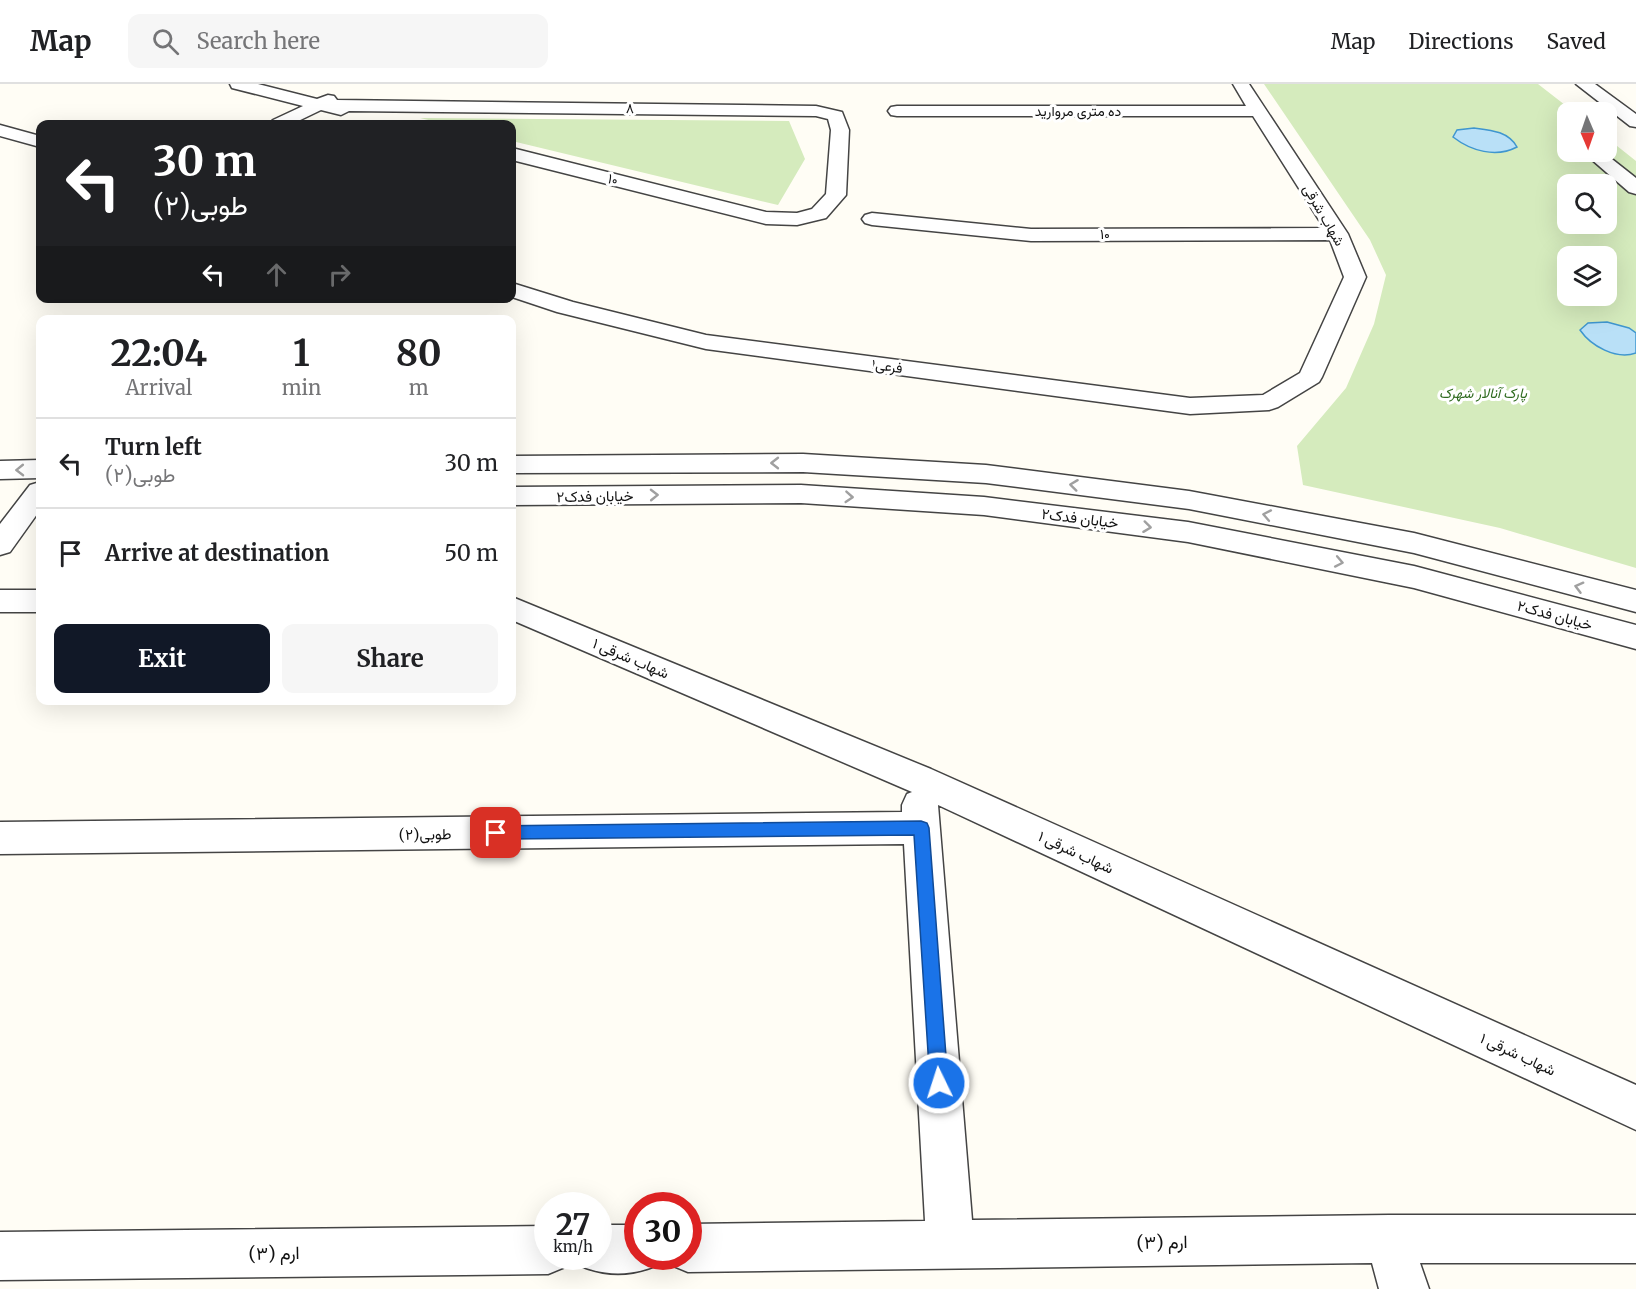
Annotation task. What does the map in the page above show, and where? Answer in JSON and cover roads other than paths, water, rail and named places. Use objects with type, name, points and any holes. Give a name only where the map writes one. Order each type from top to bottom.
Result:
[{"type":"street","points":[[238,84],[381,120]]},
{"type":"street","name":"شهاب شرقی","points":[[1241,84],[1338,234],[1354,277],[1310,377],[1269,402]]},
{"type":"street","points":[[1584,84],[1636,122]]},
{"type":"street","points":[[287,120],[350,89]]},
{"type":"street","name":"۸","points":[[319,105],[816,111],[836,116],[840,130],[836,195],[819,214]]},
{"type":"street","name":"ده متری مروارید","points":[[897,111],[1258,111]]},
{"type":"street","points":[[0,130],[36,141]]},
{"type":"street","name":"۱۰","points":[[516,155],[766,219],[797,219],[819,214]]},
{"type":"street","points":[[1604,162],[1636,188]]},
{"type":"street","name":"۱۰","points":[[872,219],[1031,235],[1338,234]]},
{"type":"street","name":"فرعی۱","points":[[516,291],[565,307],[706,342],[1190,406],[1269,402]]},
{"type":"street","name":"خیابان فدک۲","points":[[516,465],[803,463],[997,476],[1189,500],[1414,543],[1636,602]]},
{"type":"street","points":[[0,470],[36,469]]},
{"type":"street","name":"خیابان فدک۲","points":[[516,496],[801,494],[984,506],[1211,536],[1414,578],[1636,637]]},
{"type":"street","points":[[0,501],[36,498]]},
{"type":"street","points":[[0,546],[36,501]]},
{"type":"street","points":[[0,601],[36,601]]},
{"type":"street","name":"شهاب شرقی ۱","points":[[516,610],[918,779],[1636,1108]]},
{"type":"street","points":[[918,779],[950,1245]]},
{"type":"street","name":"طوبی(۲)","points":[[0,838],[921,828]]},
{"type":"street","points":[[1389,1239],[1404,1289]]},
{"type":"street","name":"ارم (۳)","points":[[702,1248],[1389,1239],[1636,1239]]},
{"type":"street","name":"ارم (۳)","points":[[0,1256],[534,1250]]},
{"type":"water","points":[[1474,128],[1504,134],[1517,147],[1501,152],[1484,151],[1468,146],[1453,137],[1457,130]]},
{"type":"water","points":[[1607,322],[1629,328],[1636,333],[1636,353],[1620,355],[1612,353],[1597,346],[1580,330],[1588,323]]},
{"type":"park label","name":"پارک آنالار شهرک","points":[[1483,393]]}]
